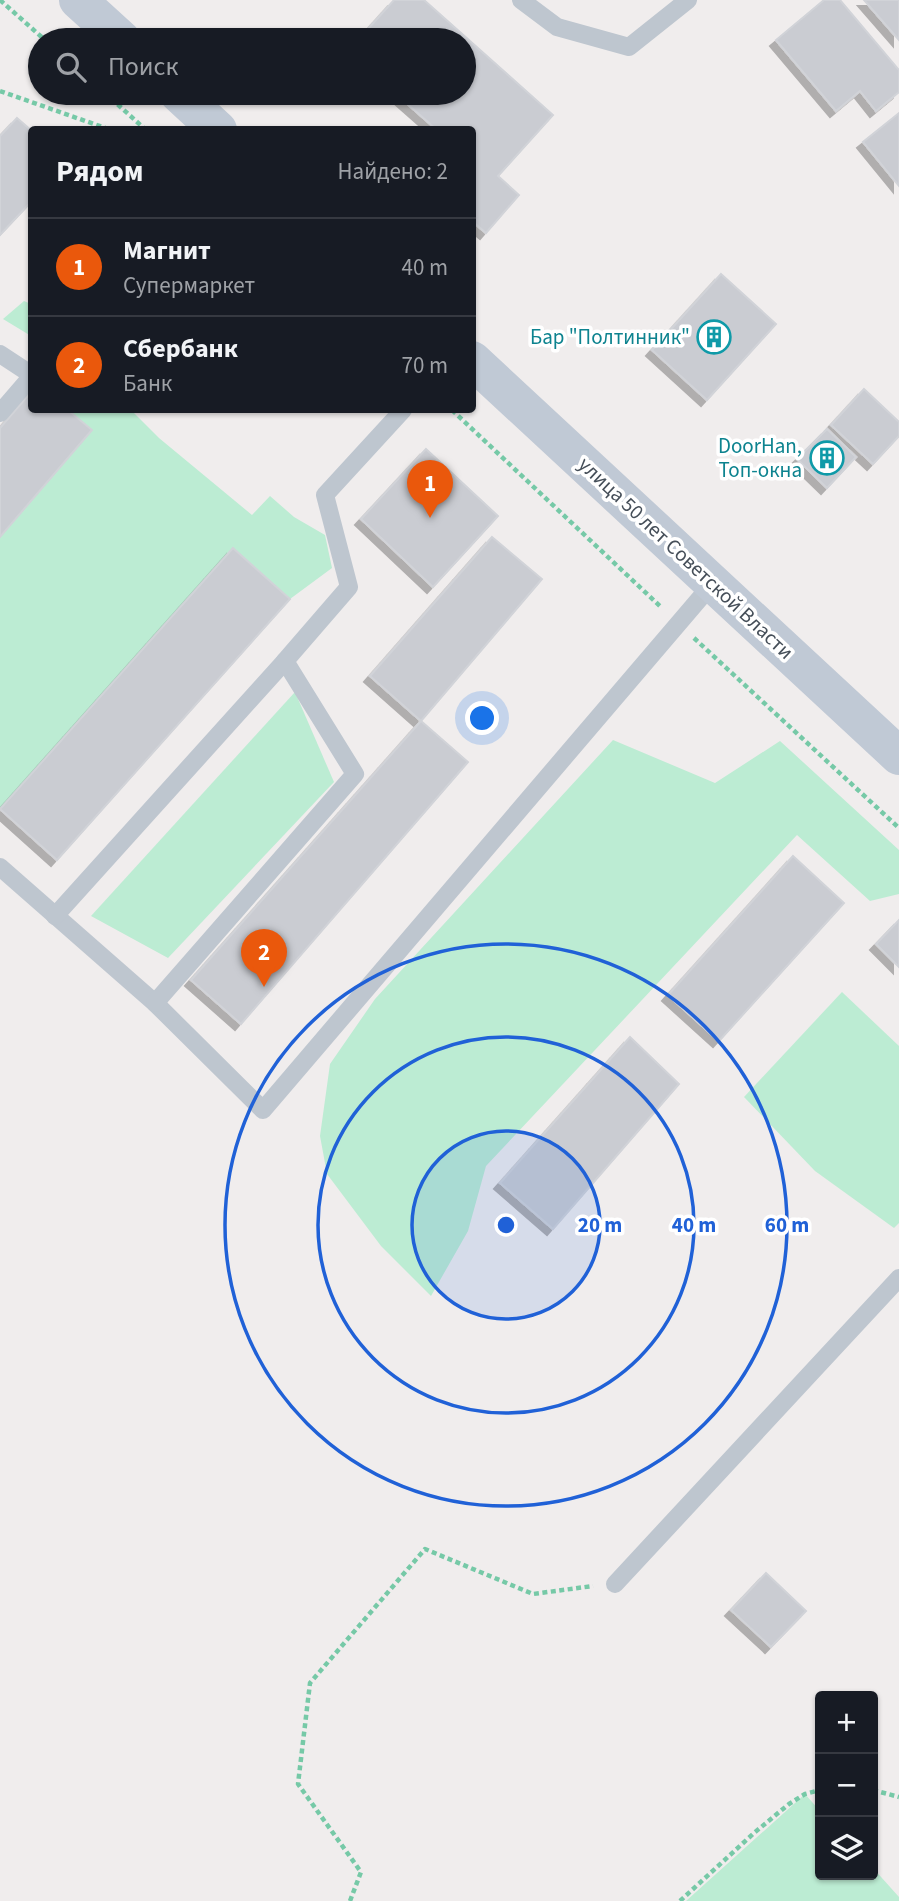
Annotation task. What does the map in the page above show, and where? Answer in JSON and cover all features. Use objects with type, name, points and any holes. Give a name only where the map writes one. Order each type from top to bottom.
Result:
[{"type":"street","points":[[78,0],[108,28]]},
{"type":"street","points":[[191,105],[214,126]]},
{"type":"street","name":"улица 50 лет Советской Власти","points":[[476,364],[899,756]]},
{"type":"lane","points":[[521,0],[557,27],[629,47],[688,0]]},
{"type":"lane","points":[[0,354],[28,372]]},
{"type":"lane","points":[[0,413],[28,380]]},
{"type":"lane","points":[[55,916],[349,587],[325,495],[400,413]]},
{"type":"lane","points":[[0,867],[155,1003],[262,1110],[713,583]]},
{"type":"lane","points":[[155,1003],[355,774],[285,661]]},
{"type":"lane","points":[[615,1584],[899,1278]]},
{"type":"path","points":[[0,0],[32,28]]},
{"type":"path","points":[[0,91],[28,101]]},
{"type":"path","points":[[40,105],[100,126]]},
{"type":"path","points":[[118,105],[142,126]]},
{"type":"path","points":[[351,1901],[361,1872],[298,1784],[310,1684],[425,1549],[533,1594],[615,1584]]},
{"type":"path","points":[[680,1901],[789,1804],[815,1791]]},
{"type":"path","points":[[878,1791],[899,1797]]},
{"type":"green space","points":[[24,301],[28,303],[28,334],[3,319]]},
{"type":"green space","points":[[71,413],[134,413],[159,438],[252,515],[270,496],[294,517],[325,535],[332,568],[290,599],[233,548],[0,809],[0,537],[91,430]]},
{"type":"green space","points":[[295,692],[334,782],[168,958],[91,916]]},
{"type":"green space","points":[[613,740],[715,783],[780,741],[899,850],[899,894],[870,901],[797,835],[486,1166],[468,1231],[431,1296],[381,1246],[327,1174],[320,1136],[330,1064],[375,999]]},
{"type":"green space","points":[[842,992],[899,1046],[899,1223],[894,1228],[815,1171],[744,1097]]},
{"type":"green space","points":[[805,1794],[815,1805],[815,1880],[878,1880],[878,1874],[899,1897],[899,1901],[686,1901]]},
{"type":"building","points":[[394,0],[424,0],[455,28],[369,28]]},
{"type":"building","points":[[824,0],[840,0],[899,70],[899,92],[876,111],[860,91],[836,111],[776,40]]},
{"type":"building","points":[[864,0],[899,0],[899,40]]},
{"type":"building","points":[[476,46],[553,115],[498,176],[519,195],[486,233],[476,224],[476,126],[432,126],[409,105],[476,105]]},
{"type":"building","points":[[899,113],[899,186],[863,142]]},
{"type":"building","points":[[17,118],[28,128],[28,205],[0,235],[0,136]]},
{"type":"building","name":"Бар \"Полтинник\"","points":[[721,274],[776,324],[707,400],[652,350]]},
{"type":"building","points":[[864,389],[899,422],[899,436],[873,464],[831,425]]},
{"type":"building","points":[[28,396],[28,413],[72,413],[92,430],[0,537],[0,428]]},
{"type":"building","name":"DoorHan, Топ-окна","points":[[827,429],[856,457],[827,488],[797,459]]},
{"type":"building","points":[[426,449],[498,516],[433,587],[361,519]]},
{"type":"building","points":[[492,537],[542,579],[421,721],[370,676]]},
{"type":"building","points":[[233,548],[290,599],[57,860],[0,809]]},
{"type":"building","points":[[421,721],[468,762],[241,1024],[191,980]]},
{"type":"building","points":[[793,856],[844,903],[719,1041],[668,995]]},
{"type":"building","points":[[899,920],[899,967],[876,944]]},
{"type":"building","points":[[630,1037],[679,1084],[553,1229],[500,1183]]},
{"type":"building","points":[[766,1573],[806,1611],[771,1647],[731,1610]]},
{"type":"place","name":"Бар \"Полтинник\"","points":[[714,337]]},
{"type":"place","name":"DoorHan, Топ-окна","points":[[827,458]]},
{"type":"place","name":"Магнит","points":[[430,518]]},
{"type":"place","name":"Сбербанк","points":[[264,987]]}]
